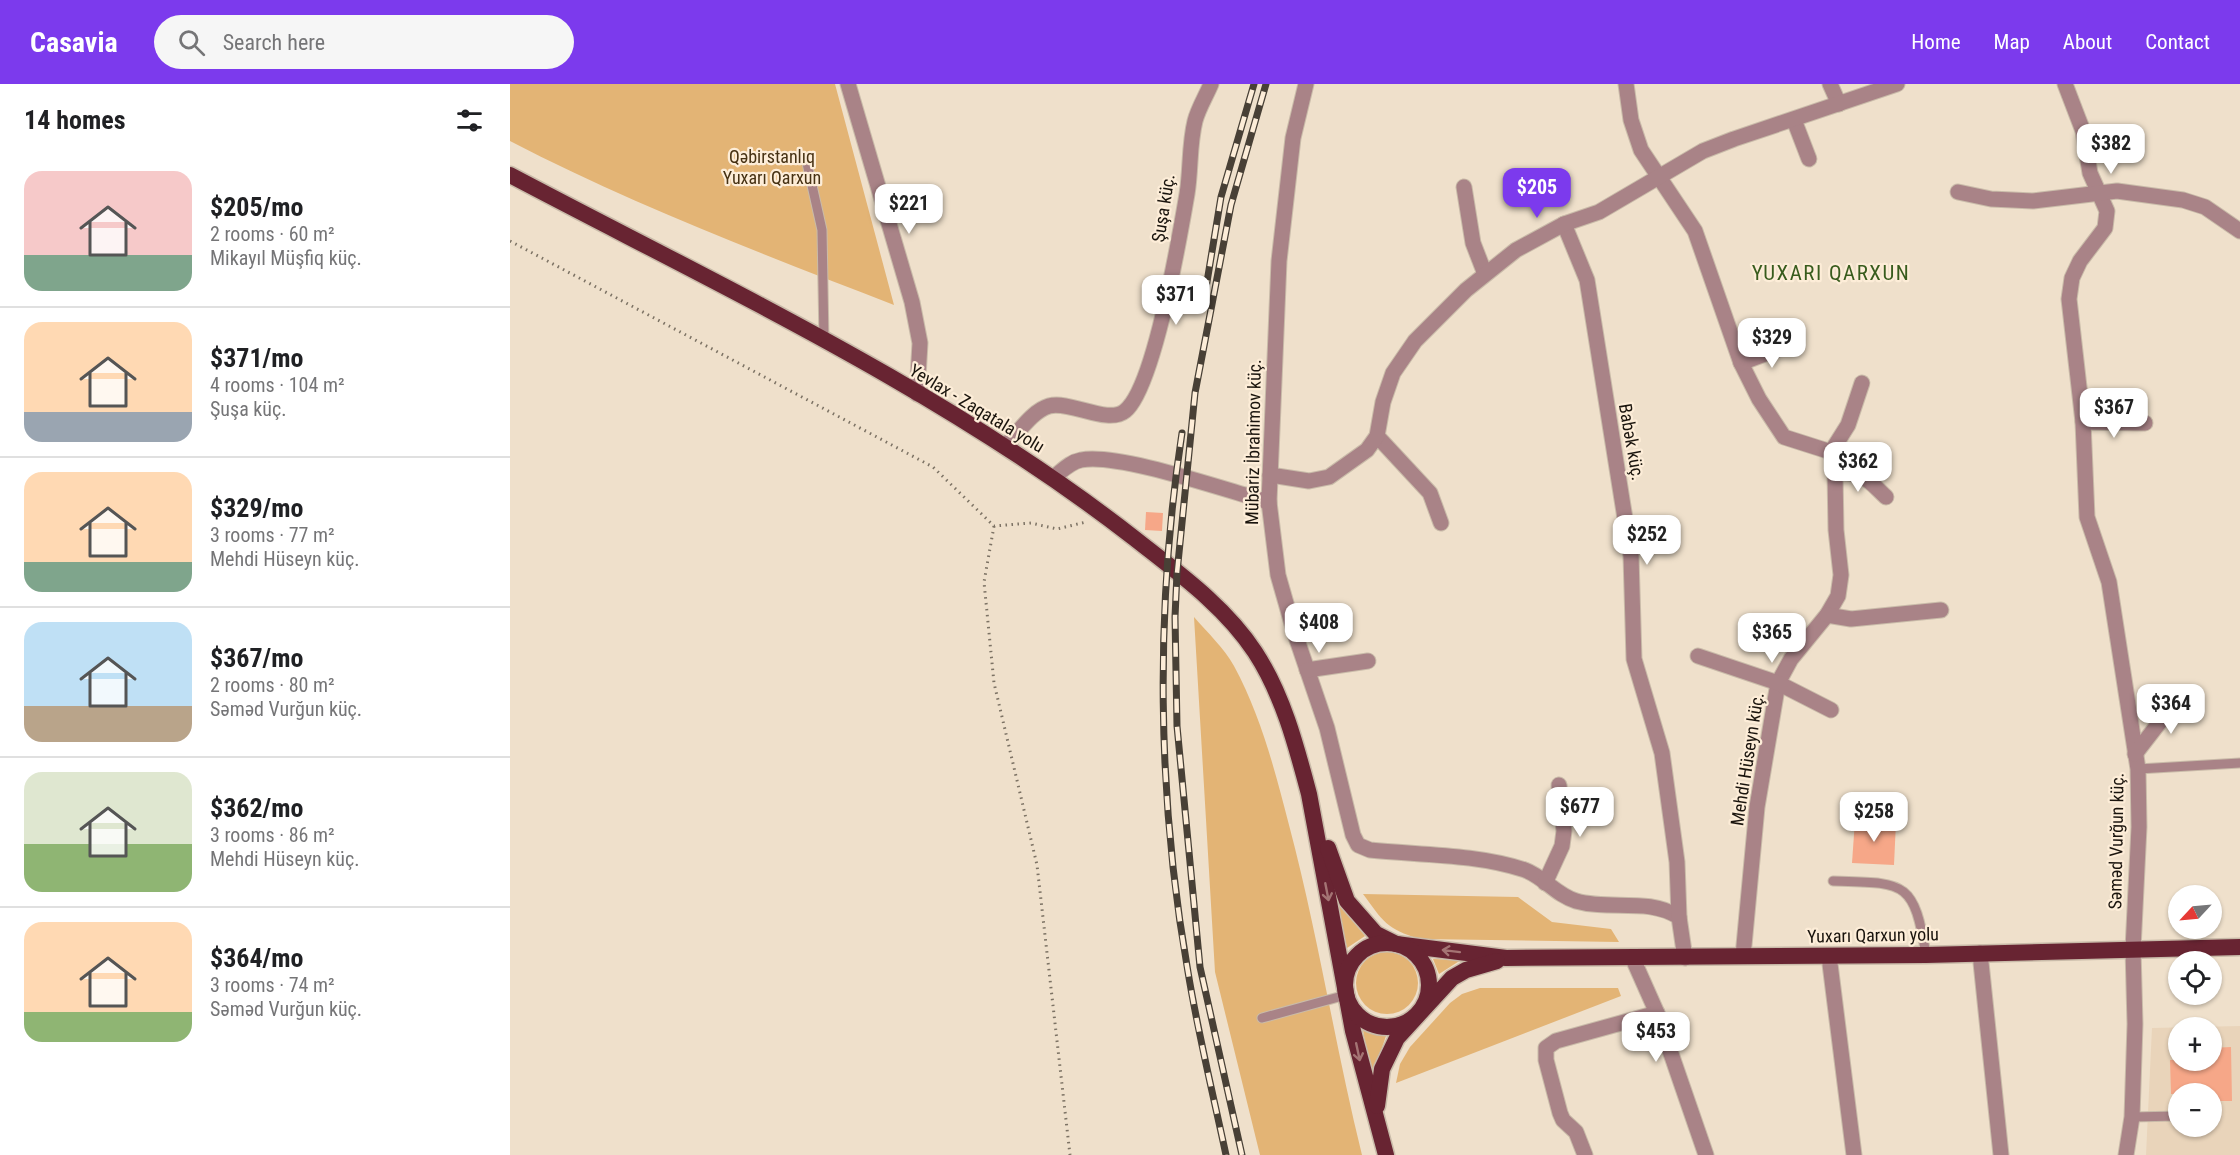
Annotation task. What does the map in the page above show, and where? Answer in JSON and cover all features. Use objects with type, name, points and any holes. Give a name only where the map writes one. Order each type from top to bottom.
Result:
[{"type":"highway","name":"Yevlax - Zaqatala yolu","points":[[510,175],[824,340],[1006,446],[1054,477],[1104,515],[1208,598],[1229,619],[1254,651],[1273,683],[1285,713],[1309,794]]},
{"type":"highway","points":[[1309,794],[1347,901],[1367,926],[1405,947],[1420,959],[1428,976],[1427,994],[1419,1011],[1397,1038],[1382,1068],[1378,1087],[1376,1122]]},
{"type":"highway","points":[[1309,794],[1346,995],[1386,1155]]},
{"type":"highway","points":[[1396,944],[1506,958],[1466,970],[1452,978],[1405,1023],[1378,1026],[1361,1018],[1346,995],[1346,976],[1354,959],[1369,947],[1396,944]]},
{"type":"highway","name":"Yuxarı Qarxun yolu","points":[[1506,958],[1633,959],[2240,948]]},
{"type":"street","points":[[848,84],[912,302],[920,343],[917,394]]},
{"type":"street","name":"Şuşa küç.","points":[[1006,446],[1037,413],[1048,406],[1058,405],[1112,416],[1124,412],[1133,402],[1146,376],[1171,279],[1187,192],[1196,118],[1211,84]]},
{"type":"street","name":"Mübariz İbrahimov küç.","points":[[1306,84],[1293,138],[1279,261],[1269,502],[1278,575],[1307,670],[1318,695],[1345,811],[1358,844],[1370,850],[1504,864],[1528,871],[1562,895],[1577,901],[1655,906],[1679,918]]},
{"type":"street","points":[[1626,84],[1631,120],[1641,150],[1695,231],[1741,363],[1772,423],[1784,437],[1831,452],[1848,425],[1863,383]]},
{"type":"street","points":[[1830,84],[1839,104]]},
{"type":"street","points":[[1270,475],[1310,481],[1329,477],[1367,450],[1377,436],[1383,402],[1393,373],[1415,341],[1485,274],[1516,250],[1564,224],[1599,212],[1657,177],[1734,139],[1897,84]]},
{"type":"street","name":"Səməd Vurğun küç.","points":[[2065,84],[2084,131],[2090,173],[2101,194],[2107,220],[2105,228],[2080,261],[2072,278],[2069,299],[2083,422],[2087,517],[2109,582],[2137,761],[2139,827],[2133,949],[2136,1024],[2132,1117],[2126,1155]]},
{"type":"street","points":[[1794,120],[1809,159]]},
{"type":"street","points":[[1464,187],[1473,243],[1485,274]]},
{"type":"street","points":[[1958,192],[1991,200],[2033,201],[2117,191],[2183,200],[2205,207],[2240,231]]},
{"type":"street","name":"Babək küç.","points":[[1564,224],[1583,269],[1591,303],[1631,556],[1634,659],[1662,753],[1677,862],[1679,918]]},
{"type":"street","points":[[1741,363],[1791,344]]},
{"type":"street","points":[[2083,422],[2145,423]]},
{"type":"street","points":[[1377,436],[1430,493],[1441,523]]},
{"type":"street","name":"Mehdi Hüseyn küç.","points":[[1743,956],[1757,807],[1778,683],[1791,659],[1827,615],[1838,596],[1841,574],[1836,530],[1835,473],[1831,452]]},
{"type":"street","points":[[1054,477],[1082,459],[1102,460],[1176,475],[1269,502]]},
{"type":"street","points":[[1835,473],[1854,472],[1864,476],[1886,497]]},
{"type":"street","points":[[1827,615],[1859,619],[1941,610]]},
{"type":"street","points":[[1698,656],[1778,683],[1831,710]]},
{"type":"street","points":[[1307,670],[1368,661]]},
{"type":"street","points":[[2137,761],[2180,696]]},
{"type":"street","points":[[1545,883],[1562,846],[1564,831],[1559,785]]},
{"type":"street","points":[[1679,918],[1685,958]]},
{"type":"street","points":[[1980,953],[2001,1155]]},
{"type":"street","points":[[1828,956],[1854,1155]]},
{"type":"street","points":[[1633,959],[1657,1013],[1706,1155]]},
{"type":"street","points":[[1585,1155],[1576,1132],[1563,1120],[1560,1113],[1546,1060],[1546,1048],[1556,1041],[1657,1013]]},
{"type":"lane","points":[[807,163],[822,230],[824,340]]},
{"type":"lane","points":[[2137,761],[2240,763]]},
{"type":"lane","points":[[1833,881],[1887,882],[1905,890],[1920,915],[1926,955]]},
{"type":"lane","points":[[1262,1018],[1346,995]]},
{"type":"lane","points":[[2132,1117],[2168,1116]]},
{"type":"path","points":[[510,241],[933,467],[994,526],[1031,523],[1057,529],[1077,526],[1104,515]]},
{"type":"path","points":[[994,526],[984,582],[994,683],[1037,865],[1070,1155]]},
{"type":"shaded area","points":[[2222,1026],[2240,1026],[2240,1155],[2146,1155],[2152,1028],[2168,1028],[2168,1071],[2222,1071]]},
{"type":"green space","name":"Qəbirstanlıq Yuxarı Qarxun","points":[[510,84],[835,84],[894,305],[652,208],[510,141]]},
{"type":"green space","points":[[1194,617],[1234,666],[1252,704],[1266,744],[1299,866],[1362,1155],[1260,1155],[1215,972]]},
{"type":"green space","points":[[1363,894],[1518,897],[1552,922],[1611,929],[1619,942],[1420,939],[1400,932],[1386,923]]},
{"type":"green space","points":[[1337,902],[1365,936],[1347,948]]},
{"type":"green space","points":[[1387,952],[1399,954],[1409,961],[1416,971],[1418,983],[1416,995],[1409,1005],[1399,1012],[1387,1014],[1375,1012],[1365,1005],[1358,995],[1356,983],[1358,971],[1365,961],[1375,954]]},
{"type":"green space","points":[[1433,959],[1461,960],[1439,974]]},
{"type":"green space","points":[[1480,988],[1618,988],[1621,996],[1396,1083],[1400,1064],[1410,1047],[1450,1003],[1462,994]]},
{"type":"green space","points":[[1363,1030],[1387,1033],[1371,1080]]},
{"type":"building","points":[[1146,512],[1163,513],[1162,531],[1145,530]]},
{"type":"building","points":[[1855,820],[1896,822],[1894,865],[1852,863]]},
{"type":"building","points":[[2222,1047],[2231,1047],[2232,1101],[2222,1101],[2222,1083],[2171,1083],[2170,1071],[2222,1071]]},
{"type":"railway","points":[[1205,294],[1221,197],[1254,84]]},
{"type":"railway","points":[[1242,1155],[1200,967],[1177,726],[1175,617],[1177,573],[1195,393],[1231,205],[1266,84]]},
{"type":"railway","points":[[1182,433],[1167,567],[1163,703],[1165,771],[1170,838],[1188,972],[1226,1155]]},
{"type":"district","name":"YUXARI QARXUN","points":[[1831,273]]}]
